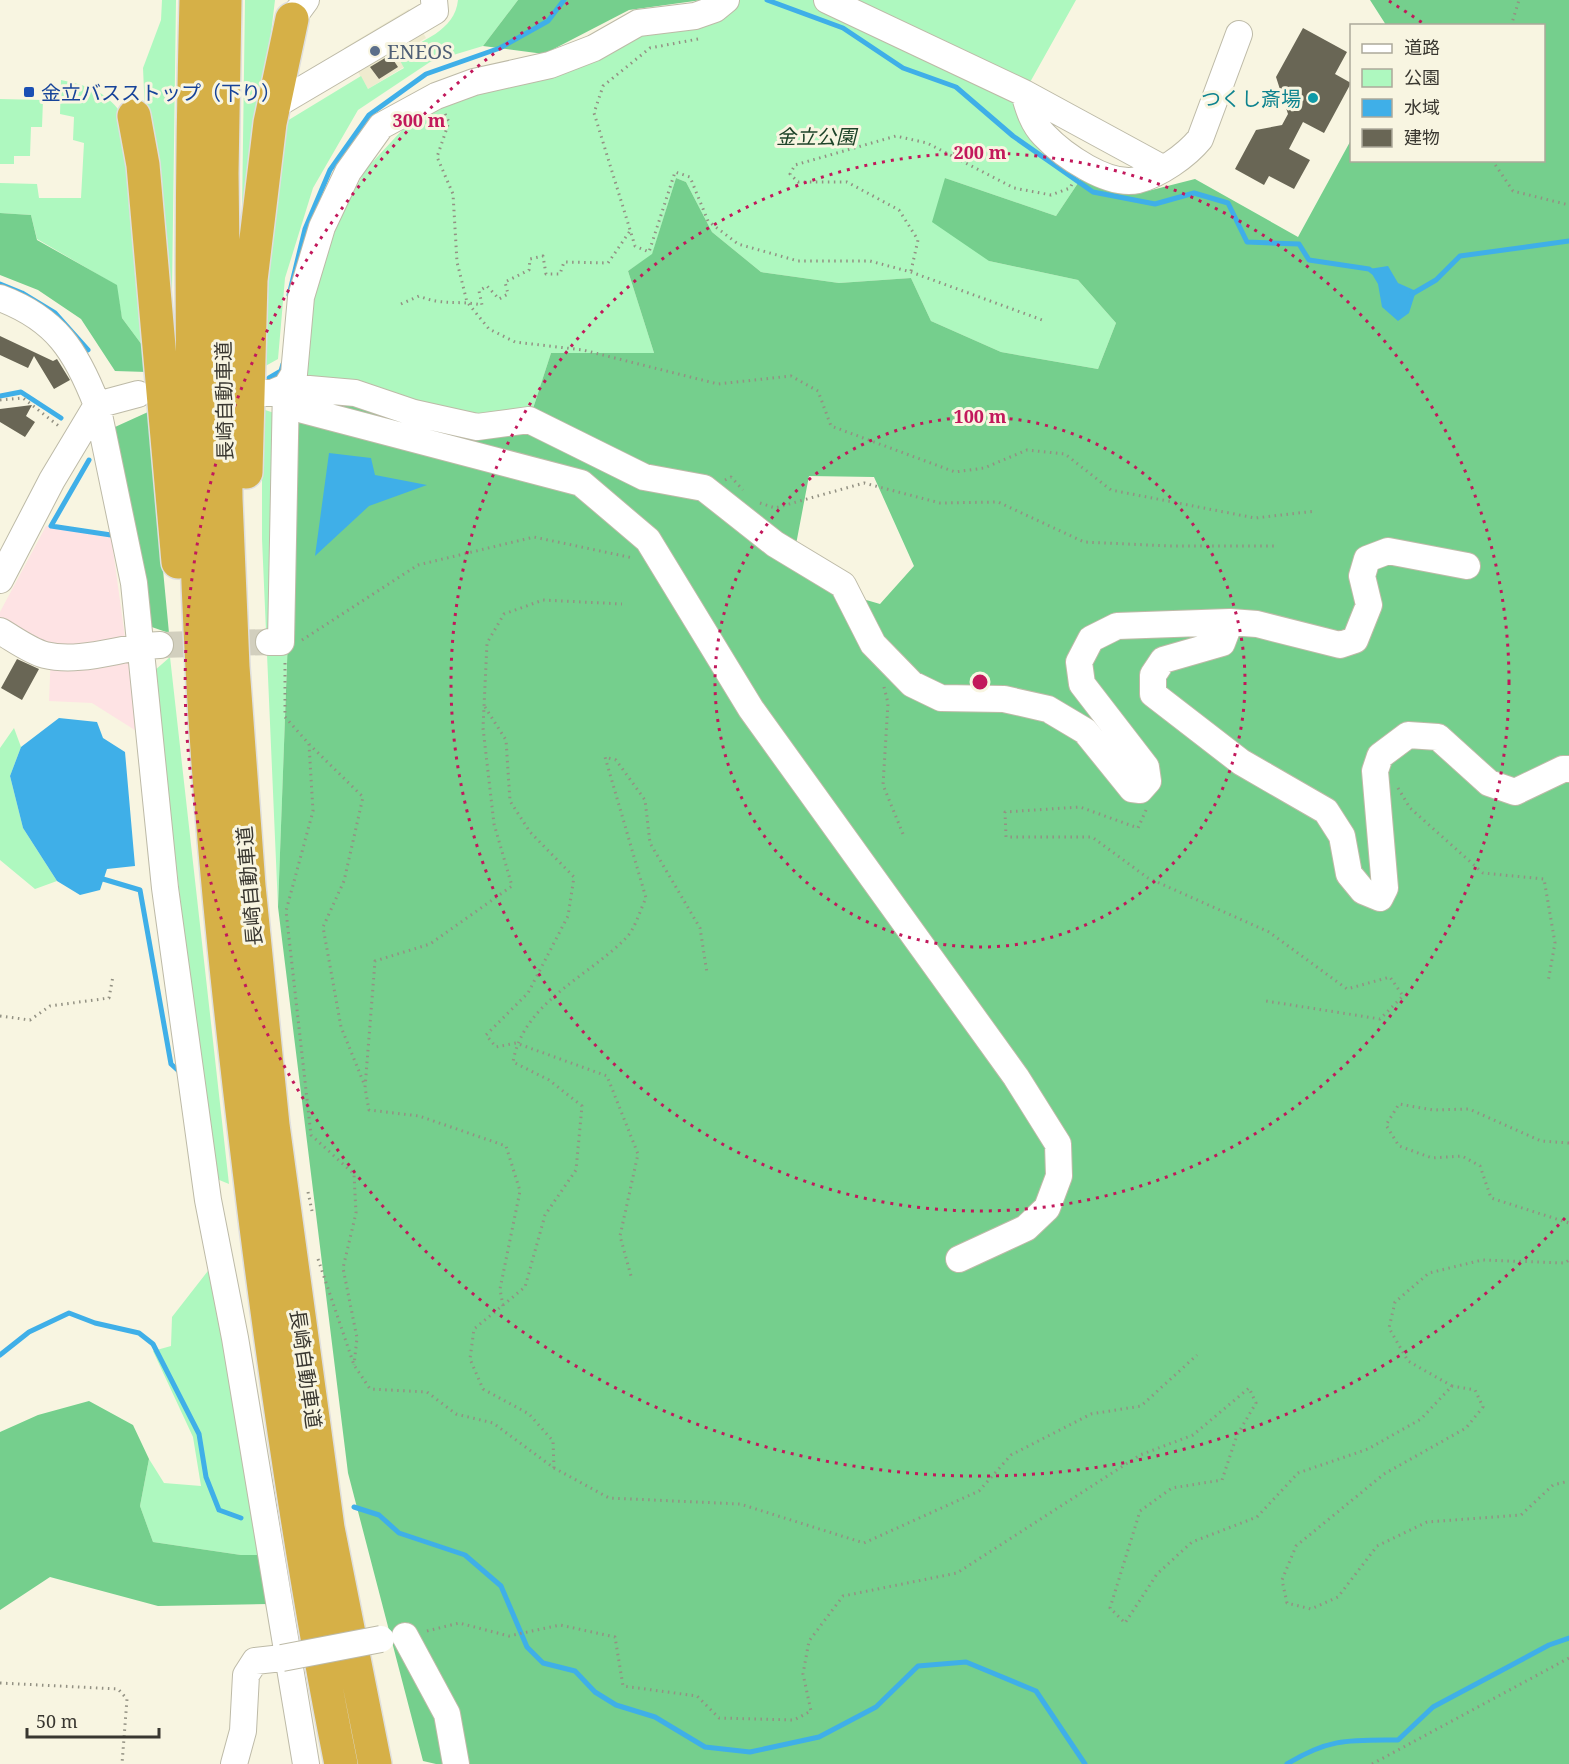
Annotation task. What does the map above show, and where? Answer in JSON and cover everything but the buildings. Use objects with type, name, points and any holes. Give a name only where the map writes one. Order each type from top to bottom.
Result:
[{"type":"highway","name":"長崎自動車道","points":[[195,0],[192,326],[197,524],[202,667],[229,1008],[277,1391],[341,1764]]},
{"type":"highway","name":"長崎自動車道","points":[[225,0],[222,336],[226,499],[239,774],[276,1149],[328,1528],[375,1764]]},
{"type":"highway","points":[[239,774],[251,280],[274,106],[297,6]]},
{"type":"highway","points":[[134,116],[143,165],[174,527],[213,890],[229,1008]]},
{"type":"street","points":[[274,106],[435,11],[434,0]]},
{"type":"street","points":[[275,642],[286,387],[294,374],[301,297],[322,227],[348,172],[381,126],[436,96],[474,82],[550,65],[594,48],[638,23],[695,16],[715,9],[726,0]]},
{"type":"street","points":[[827,0],[1024,93],[1162,168]]},
{"type":"street","points":[[1024,93],[1030,114],[1043,135],[1087,168],[1111,178],[1137,180],[1190,151],[1200,139],[1239,33]]},
{"type":"street","points":[[0,298],[38,316],[62,337],[76,356],[97,405],[134,583],[151,646],[165,888],[208,1200],[237,1350],[306,1764]]},
{"type":"street","points":[[286,387],[303,410],[581,483],[648,540],[751,709],[1016,1077],[1058,1144],[1059,1176],[1047,1208],[1026,1228],[959,1259]]},
{"type":"street","points":[[260,393],[272,393],[286,387],[355,393],[414,413],[477,427],[529,420],[644,477],[704,488],[775,544],[843,585],[873,644],[912,684],[941,698],[1004,699],[1048,709],[1085,730],[1132,789],[1140,790],[1148,781],[1146,766],[1082,684],[1079,662],[1091,639],[1117,626],[1230,622],[1257,624],[1340,645],[1355,640],[1369,605],[1362,576],[1367,560],[1389,551],[1467,566]]},
{"type":"street","points":[[0,580],[75,438],[97,405],[138,394]]},
{"type":"street","points":[[1230,622],[1222,643],[1163,660],[1153,675],[1154,694],[1241,762],[1326,811],[1342,836],[1349,874],[1363,891],[1380,898],[1385,888],[1376,771],[1380,756],[1408,735],[1438,737],[1488,783],[1515,792],[1563,769],[1569,769]]},
{"type":"street","points":[[0,631],[44,654],[67,658],[151,646]]},
{"type":"street","points":[[234,1764],[243,1731],[246,1675],[255,1661],[393,1638],[447,1714],[456,1764]]},
{"type":"path","points":[[1512,24],[1519,0]]},
{"type":"path","points":[[701,39],[650,48],[603,86],[594,113],[635,246],[649,252],[675,172],[690,177],[708,221],[738,244],[798,261],[870,261],[911,272],[1046,321]]},
{"type":"path","points":[[436,96],[449,122],[437,157],[453,194],[456,262],[467,302],[489,329],[515,342],[583,350],[718,384],[791,376],[818,391],[831,426],[955,472],[984,468],[1027,450],[1065,454],[1112,490],[1255,518],[1316,512]]},
{"type":"path","points":[[911,272],[918,240],[899,210],[847,182],[798,182],[790,174],[795,165],[896,136],[927,143],[1014,188],[1051,195],[1070,188]]},
{"type":"path","points":[[1493,162],[1513,191],[1569,205]]},
{"type":"path","points":[[401,304],[418,296],[438,303],[467,302],[482,305],[479,291],[487,286],[499,299],[508,294],[505,282],[529,270],[530,260],[543,256],[546,274],[560,274],[564,262],[608,263],[630,231]]},
{"type":"path","points":[[0,400],[23,398],[75,438]]},
{"type":"path","points":[[704,488],[731,477],[746,493]]},
{"type":"path","points":[[754,501],[775,508],[864,483],[940,503],[998,502],[1084,542],[1278,546]]},
{"type":"path","points":[[503,1307],[500,1289],[520,1191],[506,1146],[418,1116],[369,1110],[365,1088],[341,1027],[323,927],[344,881],[363,797],[285,717],[285,664],[275,642],[306,640],[418,565],[534,537],[663,565]]},
{"type":"path","points":[[365,1088],[375,961],[430,944],[512,886],[494,824],[483,728],[487,643],[504,614],[543,600],[622,604]]},
{"type":"path","points":[[883,683],[888,703],[883,785],[903,834]]},
{"type":"path","points":[[484,706],[506,740],[510,801],[530,831],[574,877],[568,916],[528,993],[486,1035],[496,1047],[516,1043],[608,1076],[638,1154],[620,1236],[631,1276]]},
{"type":"path","points":[[309,744],[313,811],[286,911],[311,1135],[354,1174],[356,1213],[343,1268],[357,1338],[354,1365]]},
{"type":"path","points":[[1380,756],[1410,808],[1483,873],[1544,879],[1555,943],[1548,982]]},
{"type":"path","points":[[554,1468],[553,1441],[529,1414],[483,1389],[470,1359],[474,1329],[525,1287],[545,1215],[576,1170],[582,1106],[549,1080],[513,1062],[516,1043],[543,1005],[627,938],[646,898],[604,757],[616,760],[645,800],[650,843],[700,928],[707,973]]},
{"type":"path","points":[[1140,790],[1148,806],[1138,828],[1080,807],[1005,812],[1006,837],[1092,837],[1148,878],[1269,932],[1347,989],[1389,977],[1403,996],[1380,1019],[1266,1001]]},
{"type":"path","points":[[0,1016],[30,1020],[50,1006],[109,998],[113,976]]},
{"type":"path","points":[[1569,1143],[1541,1141],[1468,1108],[1433,1110],[1399,1104],[1386,1125],[1399,1146],[1432,1158],[1462,1156],[1480,1166],[1491,1198],[1569,1223]]},
{"type":"path","points":[[306,1190],[311,1194],[312,1216]]},
{"type":"path","points":[[314,1249],[354,1365],[370,1389],[427,1392],[456,1414],[493,1422],[554,1468],[609,1498],[740,1504],[864,1543],[979,1491],[1011,1455],[1091,1414],[1141,1406],[1197,1355]]},
{"type":"path","points":[[1569,1260],[1565,1263],[1482,1260],[1429,1273],[1395,1302],[1389,1328],[1408,1361],[1452,1386],[1475,1390],[1483,1407],[1466,1428],[1384,1474],[1296,1546],[1282,1580],[1287,1603],[1311,1609],[1338,1597],[1377,1546],[1427,1522],[1521,1515],[1553,1485],[1569,1481]]},
{"type":"path","points":[[393,1638],[459,1623],[509,1636],[560,1625],[615,1637],[623,1686],[697,1696],[719,1718],[794,1720],[811,1711],[803,1674],[809,1641],[843,1596],[957,1573],[1140,1455],[1193,1435],[1250,1388],[1256,1403],[1238,1435],[1222,1480],[1172,1488],[1140,1511],[1110,1608],[1125,1623],[1157,1574],[1192,1542],[1257,1517],[1298,1473],[1368,1449],[1421,1419],[1452,1386]]},
{"type":"path","points":[[1372,1764],[1569,1659]]},
{"type":"path","points":[[0,1683],[118,1689],[127,1699],[122,1764]]},
{"type":"shaded area","name":"ENEOS","points":[[409,9],[426,38],[397,55],[404,67],[368,89],[344,48]]},
{"type":"shaded area","points":[[46,526],[111,535],[138,732],[92,703],[49,701],[51,653],[0,628],[0,612]]},
{"type":"green space","points":[[162,0],[176,0],[171,364],[146,135],[143,68],[161,20]]},
{"type":"green space","points":[[245,0],[275,0],[241,283]]},
{"type":"green space","points":[[458,0],[518,0],[483,46],[430,62],[358,110],[313,188],[285,278],[278,359],[260,369],[282,124],[361,76],[368,89],[404,68],[397,55],[426,40],[444,27],[456,11]]},
{"type":"green space","points":[[518,0],[702,0],[629,10],[544,54],[483,46]]},
{"type":"green space","name":"金立公園","points":[[739,0],[1076,0],[1024,93],[1082,177],[1056,216],[945,178],[989,261],[1078,280],[1116,323],[1098,369],[1001,352],[931,321],[911,278],[839,283],[761,272],[712,232],[686,182],[676,178],[652,255],[628,271],[654,353],[551,353],[528,424],[304,392],[309,306],[324,248],[366,169],[405,127],[457,99],[643,32],[716,21]]},
{"type":"green space","points":[[1370,0],[1569,0],[1569,1764],[436,1764],[423,1761],[348,1473],[278,907],[296,420],[304,392],[528,424],[551,353],[654,353],[628,271],[652,254],[676,178],[686,182],[712,232],[761,272],[839,283],[911,278],[931,321],[1001,352],[1098,369],[1116,323],[1078,280],[989,261],[932,222],[945,178],[1056,216],[1082,177],[1140,193],[1195,179],[1298,237],[1350,142],[1350,162],[1545,162],[1545,24],[1385,24]],"holes":[[[809,476],[874,477],[914,566],[880,604],[825,588],[794,555]]]},
{"type":"green space","points":[[61,80],[81,85],[105,96],[125,118],[145,349],[122,318],[116,285],[37,239],[31,215],[0,213],[0,183],[37,184],[39,198],[81,198],[84,143],[73,140],[74,117],[60,114]]},
{"type":"green space","points":[[0,99],[43,100],[42,127],[31,127],[30,156],[14,156],[14,164],[0,164]]},
{"type":"green space","points":[[0,213],[31,215],[37,240],[117,285],[122,318],[145,349],[147,372],[115,371],[81,319],[38,290],[0,275]]},
{"type":"green space","points":[[262,409],[296,420],[278,907],[262,539]]},
{"type":"green space","points":[[148,412],[169,633],[146,625],[115,427]]},
{"type":"green space","points":[[170,657],[229,1184],[212,1177],[154,671]]},
{"type":"green space","points":[[14,728],[21,747],[10,776],[23,828],[57,881],[35,889],[0,860],[0,748]]},
{"type":"green space","points":[[211,1267],[261,1555],[241,1555],[153,1542],[140,1506],[149,1459],[164,1483],[201,1486],[193,1437],[153,1351],[171,1346],[172,1317]]},
{"type":"green space","points":[[89,1401],[133,1425],[149,1459],[140,1506],[153,1542],[241,1555],[261,1555],[268,1604],[158,1606],[50,1577],[0,1610],[0,1432],[38,1415]]},
{"type":"water","points":[[1388,266],[1398,283],[1416,291],[1409,313],[1398,321],[1382,307],[1378,284],[1369,269]]},
{"type":"water","points":[[329,453],[371,458],[375,475],[427,485],[369,506],[315,556]]},
{"type":"water","points":[[59,718],[97,722],[103,738],[125,752],[135,866],[107,869],[100,890],[80,895],[57,881],[23,828],[10,776],[21,747]]},
{"type":"waterway","points":[[289,295],[305,229],[330,170],[369,115],[426,74],[500,48],[548,21],[564,0]]},
{"type":"waterway","points":[[767,0],[843,28],[903,68],[956,87],[1013,136],[1093,192],[1155,204],[1194,193],[1228,203],[1247,242],[1299,244],[1309,260],[1369,269],[1373,272]]},
{"type":"waterway","points":[[1412,294],[1436,280],[1460,256],[1569,241]]},
{"type":"waterway","points":[[0,284],[22,293],[55,313],[88,350]]},
{"type":"waterway","points":[[269,378],[281,371],[283,364]]},
{"type":"waterway","points":[[0,396],[21,392],[61,418]]},
{"type":"waterway","points":[[89,460],[51,526],[111,535]]},
{"type":"waterway","points":[[103,879],[140,890],[171,1064],[182,1074]]},
{"type":"waterway","points":[[0,1355],[29,1332],[69,1313],[95,1323],[139,1333],[153,1344],[199,1434],[206,1477],[219,1510],[241,1518]]},
{"type":"waterway","points":[[354,1507],[379,1515],[399,1533],[465,1555],[501,1586],[527,1647],[543,1663],[575,1671],[595,1692],[616,1705],[655,1717],[705,1747],[750,1752],[819,1737],[876,1707],[918,1666],[966,1662],[1036,1691],[1085,1764]]},
{"type":"waterway","points":[[1287,1764],[1315,1749],[1340,1742],[1398,1740],[1433,1707],[1549,1645],[1569,1638]]},
{"type":"tunnel","points":[[160,645],[269,642]]},
{"type":"place","name":"ENEOS","points":[[375,51]]},
{"type":"place","name":"金立バスストップ（下り）","points":[[29,92]]},
{"type":"place","name":"つくし斎場","points":[[1313,98]]}]
